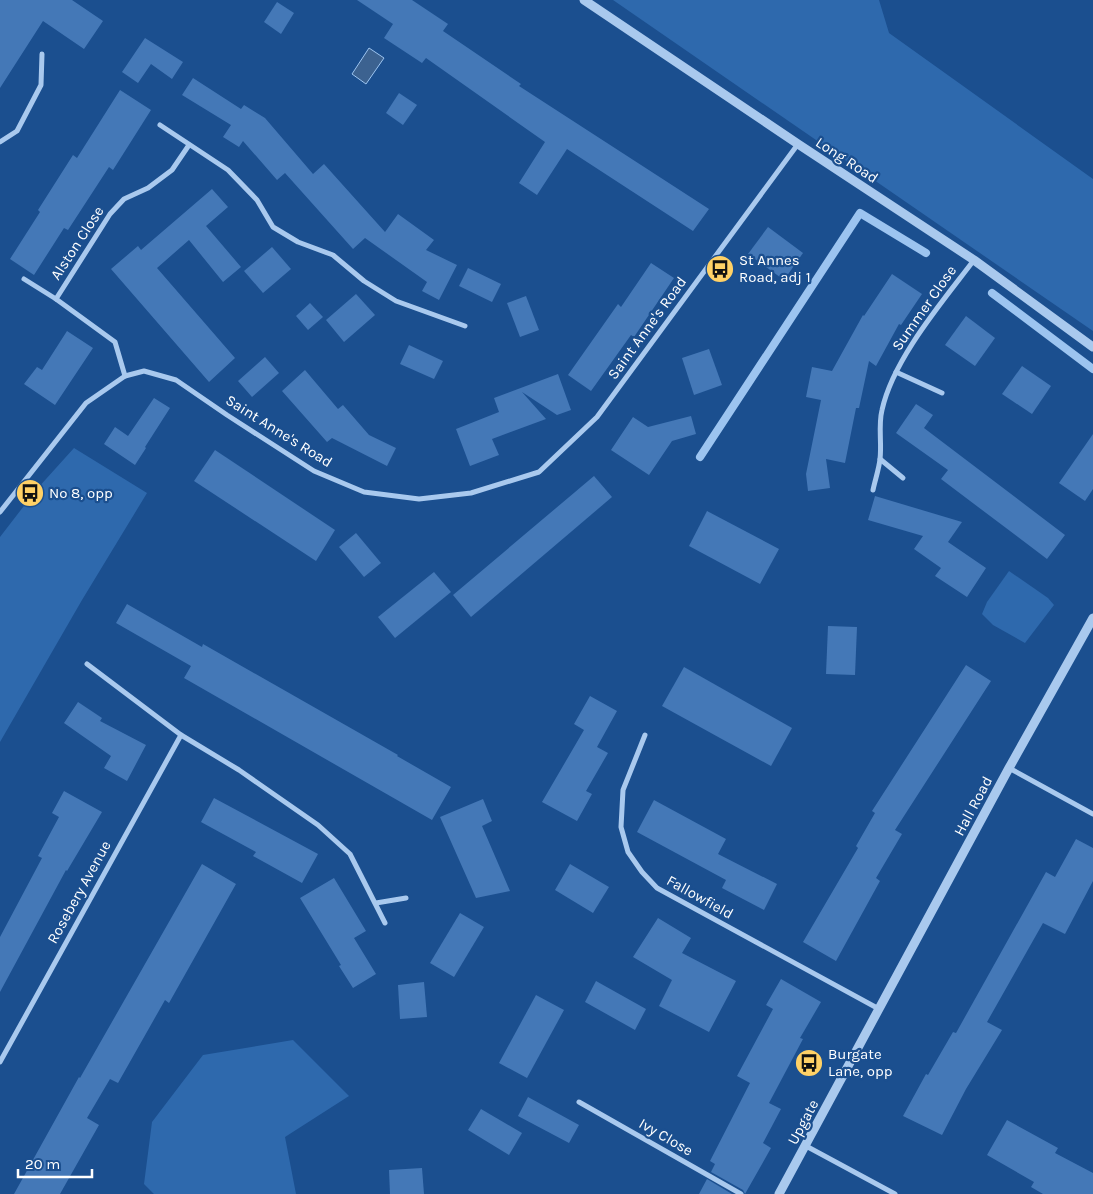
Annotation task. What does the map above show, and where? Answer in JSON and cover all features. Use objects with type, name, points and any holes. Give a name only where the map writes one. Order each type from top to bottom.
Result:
[{"type":"street","name":"Long Road","points":[[584,0],[974,260],[1093,347]]},
{"type":"street","points":[[0,142],[17,131],[41,86],[42,54]]},
{"type":"street","points":[[160,125],[228,170],[258,200],[273,227],[298,242],[333,255],[364,281],[396,302],[465,326]]},
{"type":"street","name":"Saint Anne's Road","points":[[125,376],[144,371],[176,380],[227,416],[314,471],[364,492],[419,499],[471,493],[540,472],[598,417],[798,144]]},
{"type":"street","name":"Alston Close","points":[[56,299],[110,214],[124,199],[148,188],[172,170],[189,145]]},
{"type":"street","name":"Summer Close","points":[[873,490],[880,459],[879,428],[882,408],[896,372],[926,323],[974,260]]},
{"type":"street","points":[[0,512],[86,403],[125,376],[115,342],[56,299],[24,279]]},
{"type":"street","name":"Summer Close","points":[[896,372],[942,393]]},
{"type":"street","points":[[880,459],[903,478]]},
{"type":"street","name":"Hall Road","points":[[880,1009],[1009,768],[1093,618]]},
{"type":"street","points":[[87,664],[182,735],[239,770],[318,825],[350,854],[386,923]]},
{"type":"street","name":"Rosebery Avenue","points":[[0,1062],[182,735]]},
{"type":"street","name":"Fallowfield","points":[[645,736],[623,790],[621,827],[628,852],[642,872],[656,888],[880,1009]]},
{"type":"street","points":[[1009,768],[1093,814]]},
{"type":"street","points":[[376,903],[406,898]]},
{"type":"street","name":"Upgate","points":[[779,1194],[880,1009]]},
{"type":"street","name":"Ivy Close","points":[[579,1102],[741,1194]]},
{"type":"street","points":[[806,1146],[895,1194]]},
{"type":"shaded area","points":[[613,0],[879,0],[889,33],[1093,179],[1093,331]]},
{"type":"shaded area","points":[[369,48],[384,58],[366,84],[352,74]]},
{"type":"shaded area","points":[[74,448],[147,493],[82,600],[0,742],[0,537],[37,489]]},
{"type":"shaded area","points":[[1009,571],[1048,598],[1054,605],[1025,643],[993,625],[982,614],[987,602]]},
{"type":"shaded area","points":[[293,1040],[349,1096],[285,1137],[296,1194],[154,1194],[144,1184],[152,1122],[203,1055]]},
{"type":"building","points":[[0,0],[72,0],[103,21],[84,49],[43,21],[0,88]]},
{"type":"building","points":[[357,0],[412,0],[448,24],[443,31],[521,84],[519,86],[709,209],[693,231],[567,149],[537,195],[519,183],[545,142],[426,58],[422,63],[384,38],[393,24]]},
{"type":"building","points":[[277,2],[294,13],[281,34],[264,22]]},
{"type":"building","points":[[145,38],[183,62],[172,79],[151,64],[138,83],[122,72]]},
{"type":"building","points":[[193,78],[241,109],[244,105],[265,118],[313,174],[324,164],[385,232],[398,214],[434,240],[426,250],[457,265],[439,300],[422,291],[427,282],[365,238],[353,249],[285,173],[277,180],[243,141],[239,147],[223,137],[231,125],[182,95]]},
{"type":"building","points":[[120,90],[151,110],[113,170],[109,167],[68,230],[64,228],[34,275],[10,259],[73,155],[77,158]]},
{"type":"building","points":[[399,93],[417,105],[403,125],[386,113]]},
{"type":"building","points":[[212,189],[228,207],[206,226],[241,267],[223,282],[189,240],[157,268],[235,358],[209,382],[111,269],[138,246],[141,250]]},
{"type":"building","points":[[768,227],[803,253],[784,280],[748,254]]},
{"type":"building","points":[[272,247],[291,269],[263,293],[244,271]]},
{"type":"building","points":[[651,263],[674,278],[634,337],[631,335],[591,391],[568,375],[618,304],[621,307]]},
{"type":"building","points":[[468,268],[501,284],[492,302],[459,286]]},
{"type":"building","points":[[892,274],[922,294],[901,325],[899,324],[876,366],[869,361],[859,408],[856,408],[845,463],[826,459],[830,488],[808,491],[806,474],[821,400],[806,397],[812,367],[832,371],[863,315]]},
{"type":"building","points":[[356,294],[375,315],[344,342],[326,320]]},
{"type":"building","points":[[526,296],[539,330],[520,337],[507,303]]},
{"type":"building","points":[[310,303],[323,317],[308,330],[296,316]]},
{"type":"building","points":[[966,316],[995,338],[975,366],[945,345]]},
{"type":"building","points":[[67,331],[93,348],[55,405],[24,384],[37,367],[42,370]]},
{"type":"building","points":[[409,345],[443,361],[434,379],[400,364]]},
{"type":"building","points":[[709,349],[722,385],[694,395],[682,358]]},
{"type":"building","points":[[265,357],[279,373],[252,397],[238,381]]},
{"type":"building","points":[[1022,366],[1051,386],[1032,414],[1002,394]]},
{"type":"building","points":[[305,370],[338,409],[343,405],[369,435],[396,448],[387,466],[332,438],[327,442],[282,391]]},
{"type":"building","points":[[558,374],[571,410],[557,415],[522,392],[546,419],[492,439],[499,455],[470,466],[456,429],[499,412],[494,398]]},
{"type":"building","points":[[154,398],[170,408],[135,465],[104,444],[115,427],[128,436]]},
{"type":"building","points":[[916,404],[933,415],[924,428],[1065,535],[1047,559],[941,479],[948,470],[896,433]]},
{"type":"building","points":[[691,416],[696,434],[672,441],[649,475],[611,450],[633,417],[648,427]]},
{"type":"building","points":[[1093,434],[1093,489],[1085,501],[1059,483]]},
{"type":"building","points":[[215,450],[335,530],[316,561],[194,481]]},
{"type":"building","points":[[594,476],[612,497],[471,617],[453,595]]},
{"type":"building","points":[[875,496],[962,522],[948,542],[986,568],[967,597],[935,576],[941,568],[914,549],[923,536],[868,520]]},
{"type":"building","points":[[707,511],[779,549],[760,584],[689,546]]},
{"type":"building","points":[[356,533],[381,563],[364,577],[339,547]]},
{"type":"building","points":[[434,572],[451,592],[395,638],[378,617]]},
{"type":"building","points":[[127,604],[202,647],[203,644],[451,787],[432,820],[184,678],[191,666],[116,623]]},
{"type":"building","points":[[828,626],[857,627],[855,675],[826,674]]},
{"type":"building","points":[[966,665],[991,681],[895,830],[902,834],[876,878],[880,881],[836,961],[803,942],[858,848],[856,846],[875,813],[872,811]]},
{"type":"building","points":[[684,667],[792,728],[771,766],[662,706]]},
{"type":"building","points":[[590,696],[617,711],[597,747],[608,753],[586,791],[592,794],[577,821],[542,802],[584,730],[574,724]]},
{"type":"building","points":[[78,702],[102,718],[100,721],[146,745],[127,781],[104,768],[111,756],[64,723]]},
{"type":"building","points":[[64,791],[102,812],[66,870],[0,992],[0,937],[42,858],[38,856],[59,817],[52,813]]},
{"type":"building","points":[[214,798],[318,854],[302,883],[253,856],[256,852],[201,822]]},
{"type":"building","points":[[483,799],[492,821],[482,826],[510,891],[476,898],[440,817]]},
{"type":"building","points":[[654,800],[726,839],[718,854],[777,884],[764,910],[722,888],[726,880],[637,832]]},
{"type":"building","points":[[1076,839],[1093,848],[1093,881],[1065,934],[1043,923],[987,1022],[1002,1030],[966,1089],[942,1135],[903,1116],[926,1074],[928,1075],[953,1032],[956,1033],[1046,872],[1055,877]]},
{"type":"building","points":[[202,864],[236,884],[169,1003],[165,1000],[118,1083],[110,1079],[87,1118],[99,1125],[60,1194],[14,1194],[79,1077]]},
{"type":"building","points":[[570,864],[609,887],[593,913],[555,890]]},
{"type":"building","points":[[334,878],[366,931],[354,938],[376,974],[353,988],[300,898]]},
{"type":"building","points":[[460,913],[484,927],[454,977],[430,963]]},
{"type":"building","points":[[658,918],[691,938],[682,953],[736,981],[709,1032],[659,1006],[672,980],[633,957]]},
{"type":"building","points":[[781,979],[821,1002],[800,1038],[803,1039],[769,1103],[781,1109],[763,1143],[771,1148],[745,1194],[743,1190],[711,1172],[715,1164],[710,1161],[750,1083],[737,1076],[773,1009],[766,1005]]},
{"type":"building","points":[[596,981],[646,1009],[635,1030],[585,1002]]},
{"type":"building","points":[[424,982],[427,1017],[400,1019],[398,985]]},
{"type":"building","points":[[536,995],[564,1010],[527,1078],[499,1063]]},
{"type":"building","points":[[528,1097],[579,1125],[569,1143],[518,1116]]},
{"type":"building","points":[[481,1109],[522,1133],[509,1155],[468,1130]]},
{"type":"building","points":[[1007,1120],[1058,1148],[1055,1153],[1093,1173],[1093,1194],[1043,1194],[1031,1187],[1034,1182],[987,1155]]},
{"type":"building","points":[[422,1168],[424,1194],[390,1194],[389,1170]]},
{"type":"building","points":[[707,1179],[732,1194],[699,1194]]},
{"type":"waterway","points":[[700,457],[860,213],[926,253]]},
{"type":"waterway","points":[[992,293],[1093,369]]},
{"type":"place","name":"St Annes Road, adj 1","points":[[720,269]]},
{"type":"place","name":"No 8, opp","points":[[30,493]]},
{"type":"place","name":"Burgate Lane, opp","points":[[809,1063]]}]
